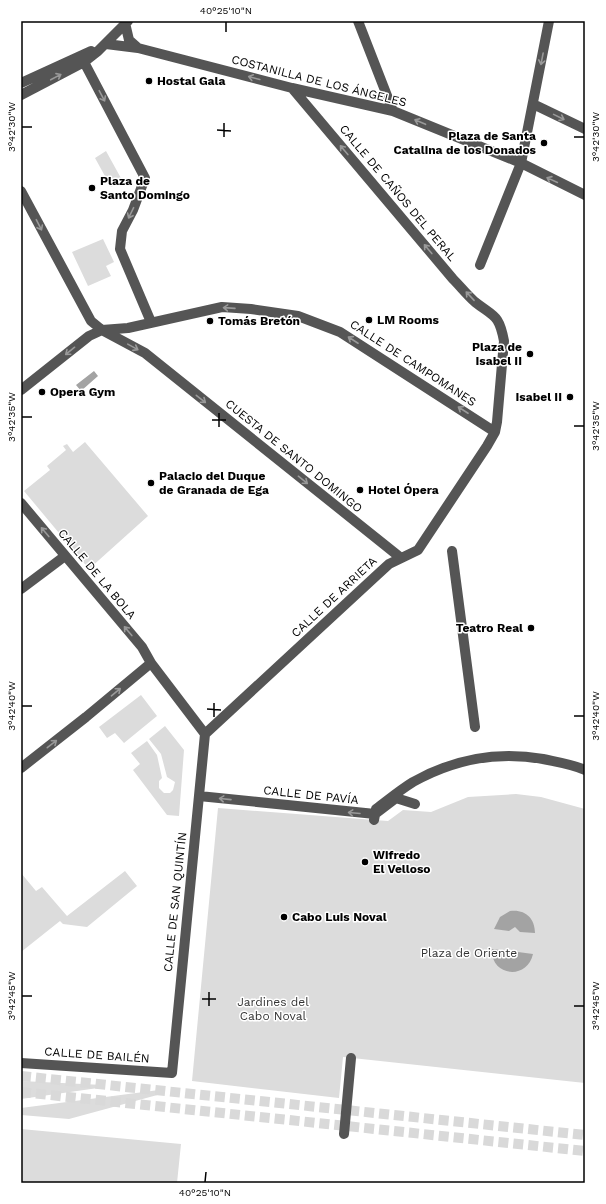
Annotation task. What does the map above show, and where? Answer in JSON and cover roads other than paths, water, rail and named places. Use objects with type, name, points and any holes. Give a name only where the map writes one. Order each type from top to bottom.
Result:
[{"type":"street","points":[[358,21],[393,111]]},
{"type":"street","points":[[480,265],[520,164],[549,21]]},
{"type":"street","points":[[21,95],[84,62],[106,44],[126,22]]},
{"type":"street","points":[[126,22],[130,40],[138,48]]},
{"type":"street","points":[[21,83],[106,44]]},
{"type":"street","name":"COSTANILLA DE LOS ÁNGELES","points":[[106,44],[138,48],[292,88],[393,111],[520,164],[585,195]]},
{"type":"street","points":[[84,62],[145,178],[133,210],[122,231],[120,249],[151,322]]},
{"type":"street","name":"CALLE DE CAÑOS DEL PERAL","points":[[292,88],[453,279],[475,302],[488,310],[499,324],[504,341],[494,432]]},
{"type":"street","points":[[533,104],[585,129]]},
{"type":"street","points":[[21,191],[91,321],[102,330],[89,336],[21,390]]},
{"type":"street","name":"CALLE DE CAMPOMANES","points":[[102,330],[120,330],[222,307],[270,311],[298,316],[340,332],[494,432]]},
{"type":"street","name":"CUESTA DE SANTO DOMINGO","points":[[102,330],[145,353],[170,375],[402,558]]},
{"type":"street","name":"CALLE DE ARRIETA","points":[[206,734],[389,564],[418,550],[494,432]]},
{"type":"street","name":"CALLE DE LA BOLA","points":[[21,503],[142,647],[151,663],[206,734]]},
{"type":"street","points":[[452,551],[475,727]]},
{"type":"street","points":[[21,589],[65,556]]},
{"type":"street","points":[[21,768],[151,663]]},
{"type":"street","name":"CALLE DE SAN QUINTÍN","points":[[172,1072],[206,734]]},
{"type":"street","points":[[374,817],[376,809],[413,783],[444,768],[480,757],[504,755],[528,757],[558,762],[585,770]]},
{"type":"street","name":"CALLE DE PAVÍA","points":[[199,796],[374,817]]},
{"type":"street","points":[[374,817],[396,798],[415,804]]},
{"type":"street","points":[[344,1134],[351,1058]]},
{"type":"street","name":"CALLE DE BAILÉN","points":[[21,1063],[172,1072]]},
{"type":"tunnel","points":[[21,1076],[585,1135]]},
{"type":"tunnel","points":[[21,1092],[585,1151]]},
{"type":"place","name":"Hostal Gala","points":[[149,81]]},
{"type":"place","name":"Plaza de Santa Catalina de los Donados","points":[[544,143]]},
{"type":"place","name":"Plaza de Santo Domingo","points":[[92,188]]},
{"type":"place","name":"LM Rooms","points":[[369,320]]},
{"type":"place","name":"Tomás Bretón","points":[[210,321]]},
{"type":"place","name":"Plaza de Isabel II","points":[[530,354]]},
{"type":"place","name":"Opera Gym","points":[[42,392]]},
{"type":"place","name":"Isabel II","points":[[570,397]]},
{"type":"place","name":"Palacio del Duque de Granada de Ega","points":[[151,483]]},
{"type":"place","name":"Hotel Ópera","points":[[360,490]]},
{"type":"place","name":"Teatro Real","points":[[531,628]]},
{"type":"place","name":"Wifredo El Velloso","points":[[365,862]]},
{"type":"place","name":"Cabo Luis Noval","points":[[284,917]]},
{"type":"park label","name":"Plaza de Oriente","points":[[469,953]]},
{"type":"park label","name":"Jardines del Cabo Noval","points":[[273,1009]]}]
